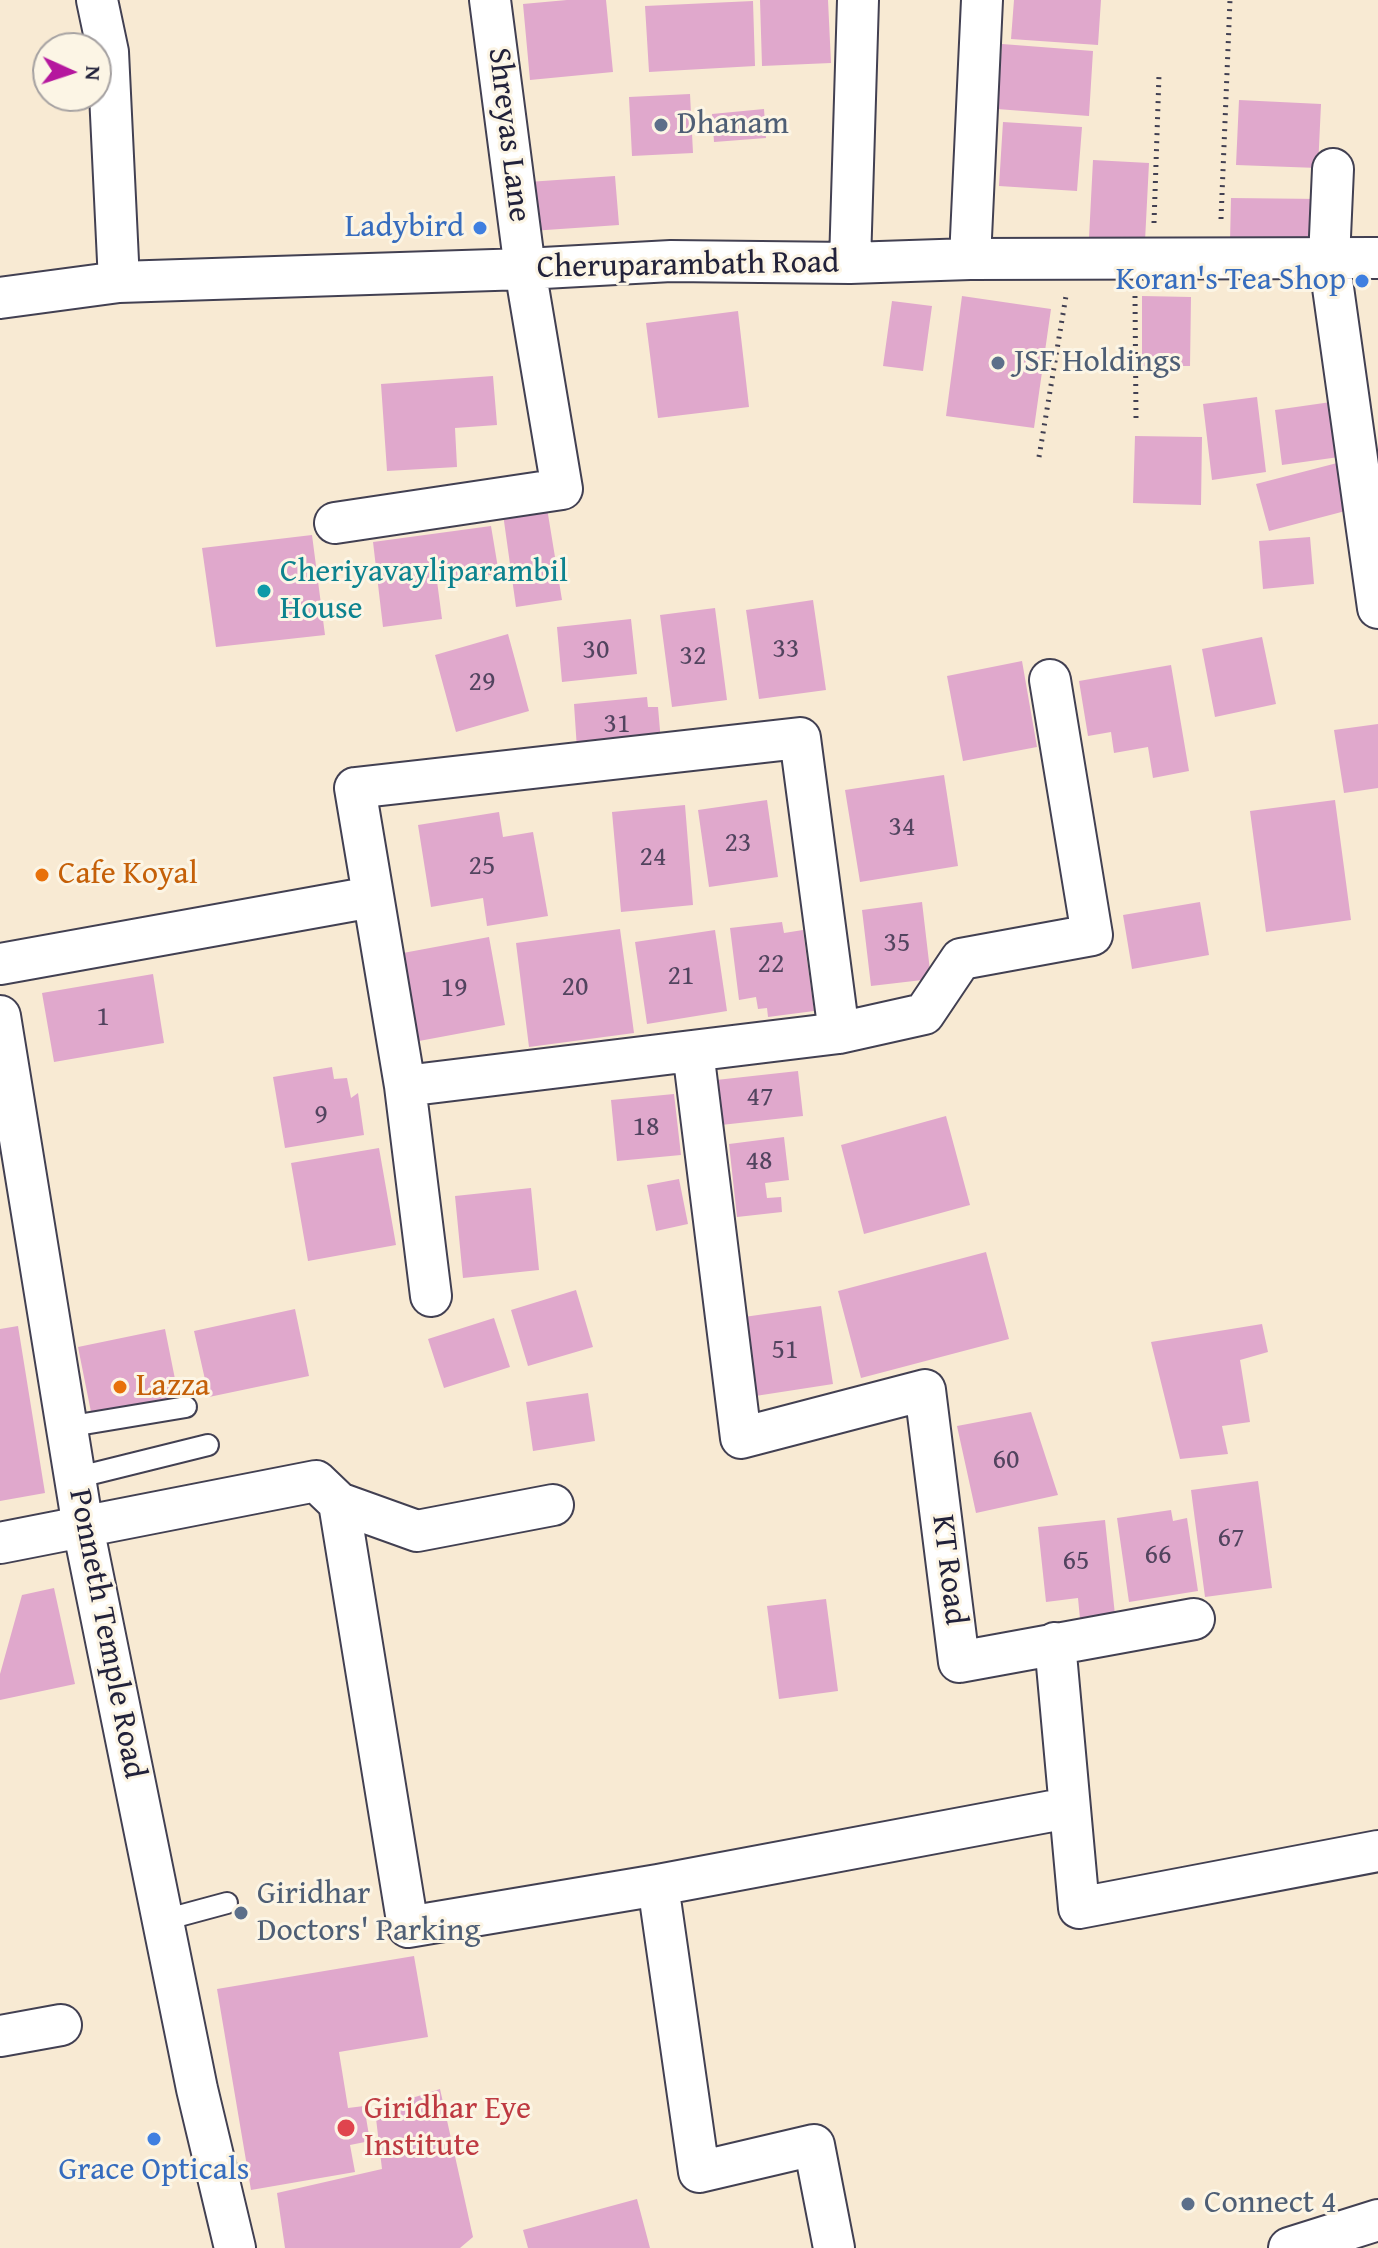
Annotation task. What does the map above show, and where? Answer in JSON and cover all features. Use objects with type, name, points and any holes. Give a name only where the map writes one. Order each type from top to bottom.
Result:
[{"type":"street","points":[[97,0],[108,52],[119,282]]},
{"type":"street","name":"Shreyas Lane","points":[[335,523],[562,489],[525,269],[490,0]]},
{"type":"street","points":[[850,263],[858,0]]},
{"type":"street","points":[[970,259],[982,0]]},
{"type":"street","points":[[1333,169],[1329,259],[1378,608]]},
{"type":"street","name":"Cheruparambath Road","points":[[0,298],[119,282],[343,284],[671,261],[746,250],[850,263],[970,259],[1378,258]]},
{"type":"street","points":[[405,1086],[839,1033],[924,1014],[961,959],[1092,935],[1050,680]]},
{"type":"street","points":[[431,1296],[405,1086],[355,788],[800,738],[839,1033]]},
{"type":"street","points":[[0,964],[372,897]]},
{"type":"street","name":"Ponneth Temple Road","points":[[0,1016],[10,1140],[83,1527],[197,2089],[235,2248]]},
{"type":"street","name":"KT Road","points":[[693,1051],[741,1438],[925,1390],[959,1662],[1055,1643]]},
{"type":"street","points":[[0,1543],[316,1481],[339,1503],[417,1531],[553,1505]]},
{"type":"street","points":[[339,1503],[408,1927],[658,1885],[1068,1808]]},
{"type":"street","points":[[1194,1619],[1055,1643],[1079,1908],[1378,1851]]},
{"type":"street","points":[[658,1885],[699,2172],[814,2145],[834,2248]]},
{"type":"street","points":[[0,2036],[61,2025]]},
{"type":"street","points":[[1289,2248],[1378,2220]]},
{"type":"lane","points":[[66,1427],[186,1407]]},
{"type":"lane","points":[[75,1478],[208,1445]]},
{"type":"lane","points":[[164,1920],[227,1903]]},
{"type":"path","points":[[1220,260],[1230,0]]},
{"type":"path","points":[[1136,418],[1144,260],[1159,75]]},
{"type":"path","points":[[1039,457],[1072,259]]},
{"type":"building","points":[[606,0],[613,72],[530,80],[523,4]]},
{"type":"building","points":[[760,0],[828,0],[831,63],[762,66]]},
{"type":"building","points":[[1014,0],[1101,0],[1098,45],[1011,39]]},
{"type":"building","points":[[753,1],[755,66],[649,72],[645,6]]},
{"type":"building","points":[[1002,44],[1093,51],[1089,116],[997,109]]},
{"type":"building","name":"Dhanam","points":[[690,94],[693,153],[632,156],[629,97]]},
{"type":"building","points":[[1239,100],[1321,104],[1318,168],[1236,165]]},
{"type":"building","points":[[764,109],[766,138],[714,142],[712,114]]},
{"type":"building","points":[[1003,122],[1082,127],[1077,191],[999,186]]},
{"type":"building","points":[[1093,160],[1149,163],[1145,241],[1089,238]]},
{"type":"building","points":[[615,176],[619,225],[531,231],[528,182]]},
{"type":"building","points":[[1231,198],[1321,199],[1320,243],[1230,242]]},
{"type":"building","name":"JSF Holdings","points":[[962,296],[1051,309],[1034,428],[946,416]]},
{"type":"building","points":[[1142,296],[1191,297],[1190,366],[1142,366]]},
{"type":"building","points":[[892,301],[932,306],[923,371],[883,366]]},
{"type":"building","points":[[738,311],[749,407],[658,418],[646,323]]},
{"type":"building","points":[[493,376],[497,425],[455,428],[457,467],[387,471],[381,384]]},
{"type":"building","points":[[1257,397],[1266,472],[1212,480],[1203,404]]},
{"type":"building","points":[[1331,402],[1339,457],[1282,465],[1275,410]]},
{"type":"building","points":[[1135,436],[1202,437],[1201,505],[1133,503]]},
{"type":"building","points":[[1341,462],[1353,509],[1269,531],[1256,484]]},
{"type":"building","points":[[547,508],[562,600],[516,607],[503,514]]},
{"type":"building","name":"Cheriyavayliparambil House","points":[[491,526],[499,574],[437,581],[442,619],[383,627],[373,542]]},
{"type":"building","name":"Cheriyavayliparambil House","points":[[312,535],[325,635],[216,647],[202,548]]},
{"type":"building","points":[[1310,537],[1314,584],[1263,589],[1259,541]]},
{"type":"building","points":[[813,600],[826,690],[759,699],[746,610]]},
{"type":"building","points":[[715,608],[727,700],[672,707],[660,615]]},
{"type":"building","points":[[631,619],[637,674],[562,682],[557,627]]},
{"type":"building","points":[[508,634],[529,711],[456,732],[435,655]]},
{"type":"building","points":[[1262,637],[1276,704],[1215,717],[1202,649]]},
{"type":"building","points":[[1022,661],[1037,747],[963,761],[947,676]]},
{"type":"building","points":[[1171,665],[1189,771],[1153,778],[1148,747],[1114,753],[1111,732],[1088,736],[1079,681]]},
{"type":"building","points":[[647,697],[648,707],[658,707],[661,742],[577,749],[574,704]]},
{"type":"building","points":[[1378,724],[1378,788],[1344,793],[1334,730]]},
{"type":"building","points":[[944,775],[958,866],[860,882],[845,790]]},
{"type":"building","points":[[767,800],[778,877],[709,887],[698,810]]},
{"type":"building","points":[[1335,800],[1351,920],[1266,932],[1250,811]]},
{"type":"building","points":[[685,805],[693,905],[621,912],[612,812]]},
{"type":"building","points":[[499,812],[503,837],[533,832],[548,916],[487,926],[483,898],[431,907],[418,825]]},
{"type":"building","points":[[922,902],[931,979],[871,986],[862,910]]},
{"type":"building","points":[[1200,902],[1209,955],[1132,969],[1123,915]]},
{"type":"building","points":[[782,922],[784,933],[803,930],[814,1011],[768,1017],[767,1008],[758,1009],[756,997],[739,1000],[730,928]]},
{"type":"building","points":[[620,929],[634,1033],[529,1047],[516,943]]},
{"type":"building","points":[[715,930],[727,1011],[647,1024],[635,942]]},
{"type":"building","points":[[489,937],[505,1025],[419,1041],[403,953]]},
{"type":"building","points":[[153,974],[164,1043],[54,1062],[42,993]]},
{"type":"building","points":[[332,1067],[334,1079],[347,1078],[351,1098],[358,1093],[364,1135],[285,1148],[273,1077]]},
{"type":"building","points":[[798,1071],[803,1116],[721,1125],[716,1080]]},
{"type":"building","points":[[674,1094],[681,1155],[617,1161],[611,1100]]},
{"type":"building","points":[[946,1116],[970,1205],[864,1234],[841,1145]]},
{"type":"building","points":[[784,1137],[789,1180],[765,1183],[767,1198],[781,1197],[782,1212],[737,1217],[729,1144]]},
{"type":"building","points":[[379,1148],[396,1245],[308,1261],[291,1163]]},
{"type":"building","points":[[679,1179],[688,1224],[656,1231],[647,1185]]},
{"type":"building","points":[[531,1188],[539,1270],[463,1278],[455,1196]]},
{"type":"building","points":[[986,1252],[1009,1339],[861,1378],[838,1291]]},
{"type":"building","points":[[576,1290],[593,1347],[528,1366],[511,1310]]},
{"type":"building","points":[[821,1306],[833,1384],[749,1397],[737,1318]]},
{"type":"building","points":[[295,1309],[309,1376],[209,1397],[194,1331]]},
{"type":"building","points":[[494,1318],[510,1367],[444,1388],[428,1339]]},
{"type":"building","points":[[1262,1324],[1268,1352],[1240,1360],[1250,1422],[1222,1426],[1228,1454],[1180,1459],[1151,1342]]},
{"type":"building","points":[[18,1326],[45,1493],[0,1501],[0,1329]]},
{"type":"building","points":[[165,1329],[179,1399],[92,1417],[78,1347]]},
{"type":"building","points":[[588,1393],[595,1441],[533,1451],[526,1402]]},
{"type":"building","points":[[1031,1412],[1058,1495],[976,1513],[957,1426]]},
{"type":"building","points":[[1258,1481],[1272,1588],[1205,1597],[1191,1490]]},
{"type":"building","points":[[1171,1510],[1173,1521],[1187,1518],[1198,1591],[1129,1602],[1117,1518]]},
{"type":"building","points":[[1105,1520],[1115,1615],[1080,1619],[1078,1598],[1046,1602],[1038,1527]]},
{"type":"building","points":[[54,1588],[75,1684],[0,1700],[0,1674],[22,1595]]},
{"type":"building","points":[[826,1599],[838,1691],[779,1699],[767,1606]]},
{"type":"building","points":[[414,1956],[428,2037],[339,2052],[348,2108],[364,2106],[370,2141],[350,2145],[355,2172],[251,2190],[217,1989]]},
{"type":"building","points":[[440,2089],[473,2237],[460,2248],[285,2248],[277,2193],[382,2169],[375,2110]]},
{"type":"building","points":[[637,2199],[650,2248],[528,2248],[523,2230]]},
{"type":"place","name":"Dhanam","points":[[661,125]]},
{"type":"place","name":"Ladybird","points":[[480,228]]},
{"type":"place","name":"Koran's Tea Shop","points":[[1362,281]]},
{"type":"place","name":"JSF Holdings","points":[[998,363]]},
{"type":"place","name":"Cheriyavayliparambil House","points":[[264,591]]},
{"type":"place","name":"Cafe Koyal","points":[[42,875]]},
{"type":"place","name":"Lazza","points":[[120,1387]]},
{"type":"place","name":"Giridhar Doctors' Parking","points":[[241,1913]]},
{"type":"place","name":"Giridhar Eye Institute","points":[[346,2128]]},
{"type":"place","name":"Grace Opticals","points":[[154,2139]]},
{"type":"place","name":"Connect 4","points":[[1188,2204]]}]
